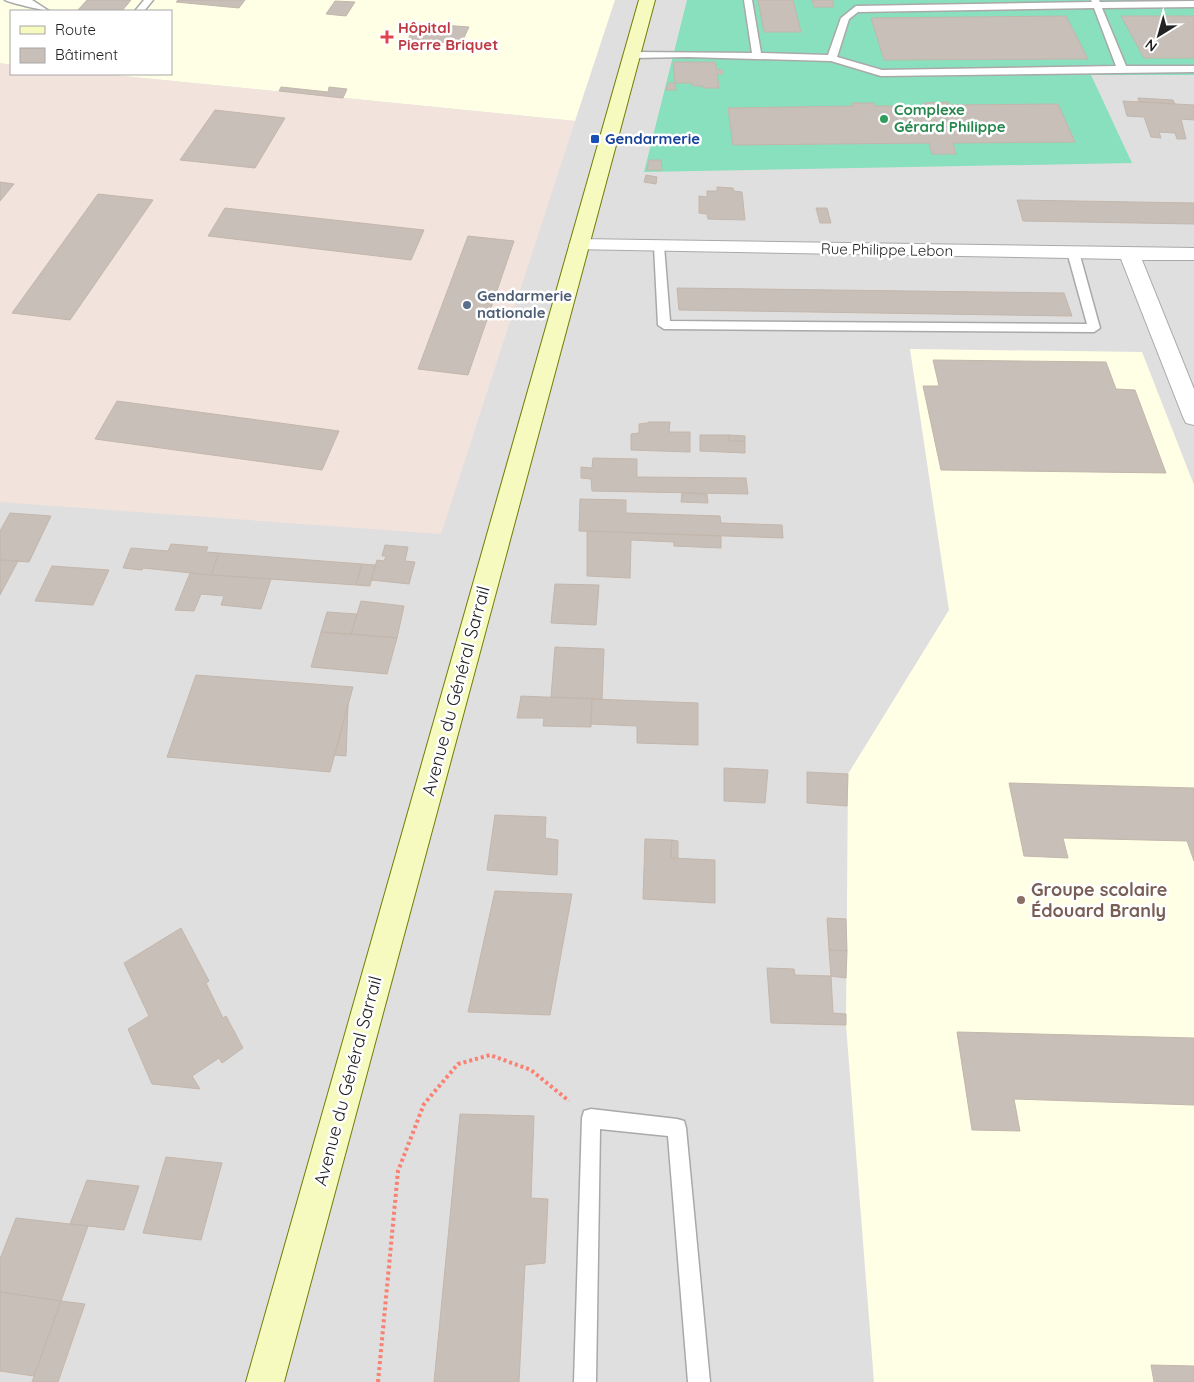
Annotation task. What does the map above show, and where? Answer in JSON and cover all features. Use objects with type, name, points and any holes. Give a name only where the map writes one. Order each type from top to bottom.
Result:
[{"type":"main road","name":"Avenue du Général Sarrail","points":[[265,1382],[647,0]]},
{"type":"street","name":"Rue Philippe Lebon","points":[[579,245],[1194,254]]},
{"type":"street","points":[[1129,253],[1194,417]]},
{"type":"lane","points":[[9,0],[29,2],[43,10]]},
{"type":"lane","points":[[140,10],[149,0]]},
{"type":"lane","points":[[748,0],[756,55]]},
{"type":"lane","points":[[832,58],[845,18],[854,4],[1096,2],[1194,4]]},
{"type":"lane","points":[[1096,2],[1122,69]]},
{"type":"lane","points":[[632,55],[756,55],[832,58],[881,73],[1194,69]]},
{"type":"lane","points":[[659,246],[664,325],[1094,328],[1073,252]]},
{"type":"lane","points":[[585,1382],[591,1118],[677,1128],[699,1382]]},
{"type":"path","points":[[378,1382],[398,1170],[424,1104],[458,1064],[490,1055],[531,1070],[591,1118]]},
{"type":"shaded area","points":[[0,0],[1194,0],[1194,1382],[0,1382]]},
{"type":"shaded area","name":"Hôpital Pierre Briquet","points":[[0,0],[615,0],[575,121],[113,75],[172,75],[172,10],[10,10],[10,65],[0,63]]},
{"type":"shaded area","points":[[0,63],[10,65],[10,75],[112,75],[575,121],[441,534],[0,502]]},
{"type":"shaded area","name":"Groupe scolaire Édouard Branly","points":[[910,349],[1142,352],[1194,485],[1194,1382],[874,1382],[846,1025],[848,774],[949,610]]},
{"type":"green space","name":"Complexe Gérard Philippe","points":[[687,0],[1194,0],[1194,75],[1091,75],[1132,163],[644,172]]},
{"type":"building","points":[[87,0],[131,0],[123,10],[78,10]]},
{"type":"building","points":[[178,0],[245,0],[239,8],[176,2]]},
{"type":"building","points":[[758,0],[793,0],[801,32],[764,32]]},
{"type":"building","points":[[812,0],[832,0],[834,7],[814,7]]},
{"type":"building","points":[[335,1],[355,2],[346,16],[326,14]]},
{"type":"building","points":[[1066,16],[1088,59],[884,60],[871,18]]},
{"type":"building","points":[[1121,16],[1194,16],[1194,58],[1144,58]]},
{"type":"building","points":[[416,23],[469,27],[461,44],[408,39]]},
{"type":"building","points":[[673,62],[715,62],[717,70],[723,70],[723,74],[717,74],[719,88],[703,88],[703,86],[693,86],[692,83],[675,83]]},
{"type":"building","points":[[668,83],[675,83],[676,90],[666,90]]},
{"type":"building","points":[[281,87],[328,92],[329,87],[347,89],[343,98],[279,91]]},
{"type":"building","points":[[1138,98],[1173,100],[1175,104],[1139,102]]},
{"type":"building","points":[[1123,101],[1194,105],[1194,120],[1181,119],[1186,139],[1177,139],[1175,133],[1159,132],[1161,138],[1151,137],[1144,117],[1127,116]]},
{"type":"building","points":[[948,102],[949,105],[1058,104],[1075,142],[953,143],[956,154],[932,154],[929,143],[733,145],[728,108],[853,106],[852,103],[874,103],[875,106],[925,106],[924,103]]},
{"type":"building","points":[[215,110],[285,118],[255,168],[180,160]]},
{"type":"building","points":[[649,160],[661,160],[662,170],[647,170]]},
{"type":"building","points":[[646,175],[657,177],[656,184],[644,182]]},
{"type":"building","points":[[0,182],[14,184],[0,201]]},
{"type":"building","points":[[717,187],[733,188],[734,191],[742,192],[745,220],[708,219],[707,214],[699,213],[699,196],[707,197],[707,191],[717,191]]},
{"type":"building","points":[[98,194],[153,200],[70,320],[12,313]]},
{"type":"building","points":[[1017,200],[1194,203],[1194,224],[1023,221]]},
{"type":"building","points":[[225,208],[424,230],[411,260],[208,236]]},
{"type":"building","points":[[816,208],[827,208],[831,223],[820,223]]},
{"type":"building","name":"Gendarmerie nationale","points":[[468,236],[514,241],[468,375],[418,369]]},
{"type":"building","points":[[677,288],[1064,293],[1072,316],[679,310]]},
{"type":"building","points":[[933,360],[1106,362],[1116,389],[1135,390],[1166,473],[941,470],[923,386],[939,386]]},
{"type":"building","points":[[117,401],[339,431],[322,470],[95,439]]},
{"type":"building","points":[[670,422],[669,432],[690,432],[690,452],[631,450],[631,434],[639,433],[639,424]]},
{"type":"building","points":[[700,435],[729,435],[729,441],[745,441],[745,453],[700,451]]},
{"type":"building","points":[[729,435],[745,436],[745,441],[729,441]]},
{"type":"building","points":[[593,458],[637,459],[637,477],[746,478],[748,494],[592,491],[591,479],[581,478],[581,467],[592,468]]},
{"type":"building","points":[[682,493],[707,494],[708,503],[681,502]]},
{"type":"building","points":[[580,499],[626,500],[626,513],[720,516],[721,523],[782,525],[783,538],[579,531]]},
{"type":"building","points":[[10,513],[51,516],[29,562],[0,560],[0,531]]},
{"type":"building","points":[[587,531],[721,536],[721,548],[674,546],[674,542],[631,540],[630,578],[587,576]]},
{"type":"building","points":[[171,544],[208,547],[206,552],[219,553],[211,575],[143,568],[142,570],[123,568],[131,548],[168,551]]},
{"type":"building","points":[[385,545],[408,547],[405,561],[415,562],[409,584],[371,580],[377,560],[384,561],[386,556],[382,556]]},
{"type":"building","points":[[219,553],[362,564],[356,585],[211,575]]},
{"type":"building","points":[[0,560],[18,561],[0,595]]},
{"type":"building","points":[[362,564],[375,565],[370,586],[356,585]]},
{"type":"building","points":[[52,566],[109,570],[93,605],[35,601]]},
{"type":"building","points":[[190,573],[271,579],[261,609],[221,605],[224,596],[201,594],[194,611],[175,610]]},
{"type":"building","points":[[555,584],[599,585],[596,625],[551,623]]},
{"type":"building","points":[[361,601],[404,606],[397,638],[351,634]]},
{"type":"building","points":[[327,612],[357,614],[351,634],[321,632]]},
{"type":"building","points":[[321,632],[397,638],[387,674],[311,667]]},
{"type":"building","points":[[555,647],[604,649],[602,699],[551,697]]},
{"type":"building","points":[[196,675],[353,687],[330,772],[167,757]]},
{"type":"building","points":[[521,696],[592,699],[591,727],[543,726],[544,718],[517,718]]},
{"type":"building","points":[[592,699],[698,703],[698,745],[637,743],[637,726],[591,724]]},
{"type":"building","points":[[348,704],[346,756],[335,755]]},
{"type":"building","points":[[724,768],[768,770],[765,803],[724,801]]},
{"type":"building","points":[[807,772],[848,774],[847,806],[807,803]]},
{"type":"building","points":[[1009,783],[1194,788],[1194,861],[1187,841],[1063,838],[1068,858],[1024,856]]},
{"type":"building","points":[[495,815],[546,817],[545,838],[558,840],[557,875],[487,870]]},
{"type":"building","points":[[645,839],[672,840],[671,858],[715,860],[715,903],[643,899]]},
{"type":"building","points":[[672,840],[678,841],[678,858],[671,858]]},
{"type":"building","points":[[495,891],[572,894],[550,1015],[468,1012]]},
{"type":"building","points":[[827,918],[846,919],[847,951],[829,950]]},
{"type":"building","points":[[181,928],[209,981],[206,983],[223,1018],[226,1016],[243,1048],[222,1063],[219,1058],[192,1076],[200,1089],[152,1084],[128,1029],[149,1016],[124,963]]},
{"type":"building","points":[[829,950],[847,951],[846,978],[831,976]]},
{"type":"building","points":[[767,968],[794,969],[795,975],[831,976],[833,1013],[846,1014],[846,1025],[771,1023]]},
{"type":"building","points":[[957,1032],[1194,1038],[1194,1105],[1014,1099],[1020,1131],[972,1130]]},
{"type":"building","points":[[460,1114],[534,1116],[531,1198],[548,1199],[545,1263],[525,1265],[519,1382],[434,1382]]},
{"type":"building","points":[[166,1157],[222,1163],[201,1240],[143,1233]]},
{"type":"building","points":[[87,1180],[139,1186],[124,1230],[70,1224]]},
{"type":"building","points":[[16,1218],[88,1226],[61,1301],[0,1292],[0,1259]]},
{"type":"building","points":[[0,1292],[61,1301],[34,1376],[0,1371]]},
{"type":"building","points":[[61,1301],[85,1304],[58,1382],[32,1382]]},
{"type":"building","points":[[1151,1365],[1194,1366],[1194,1382],[1154,1382]]},
{"type":"place","name":"Hôpital Pierre Briquet","points":[[387,37]]},
{"type":"place","name":"Complexe Gérard Philippe","points":[[884,119]]},
{"type":"place","name":"Gendarmerie","points":[[595,139]]},
{"type":"place","name":"Gendarmerie nationale","points":[[467,305]]},
{"type":"place","name":"Groupe scolaire Édouard Branly","points":[[1021,900]]}]
